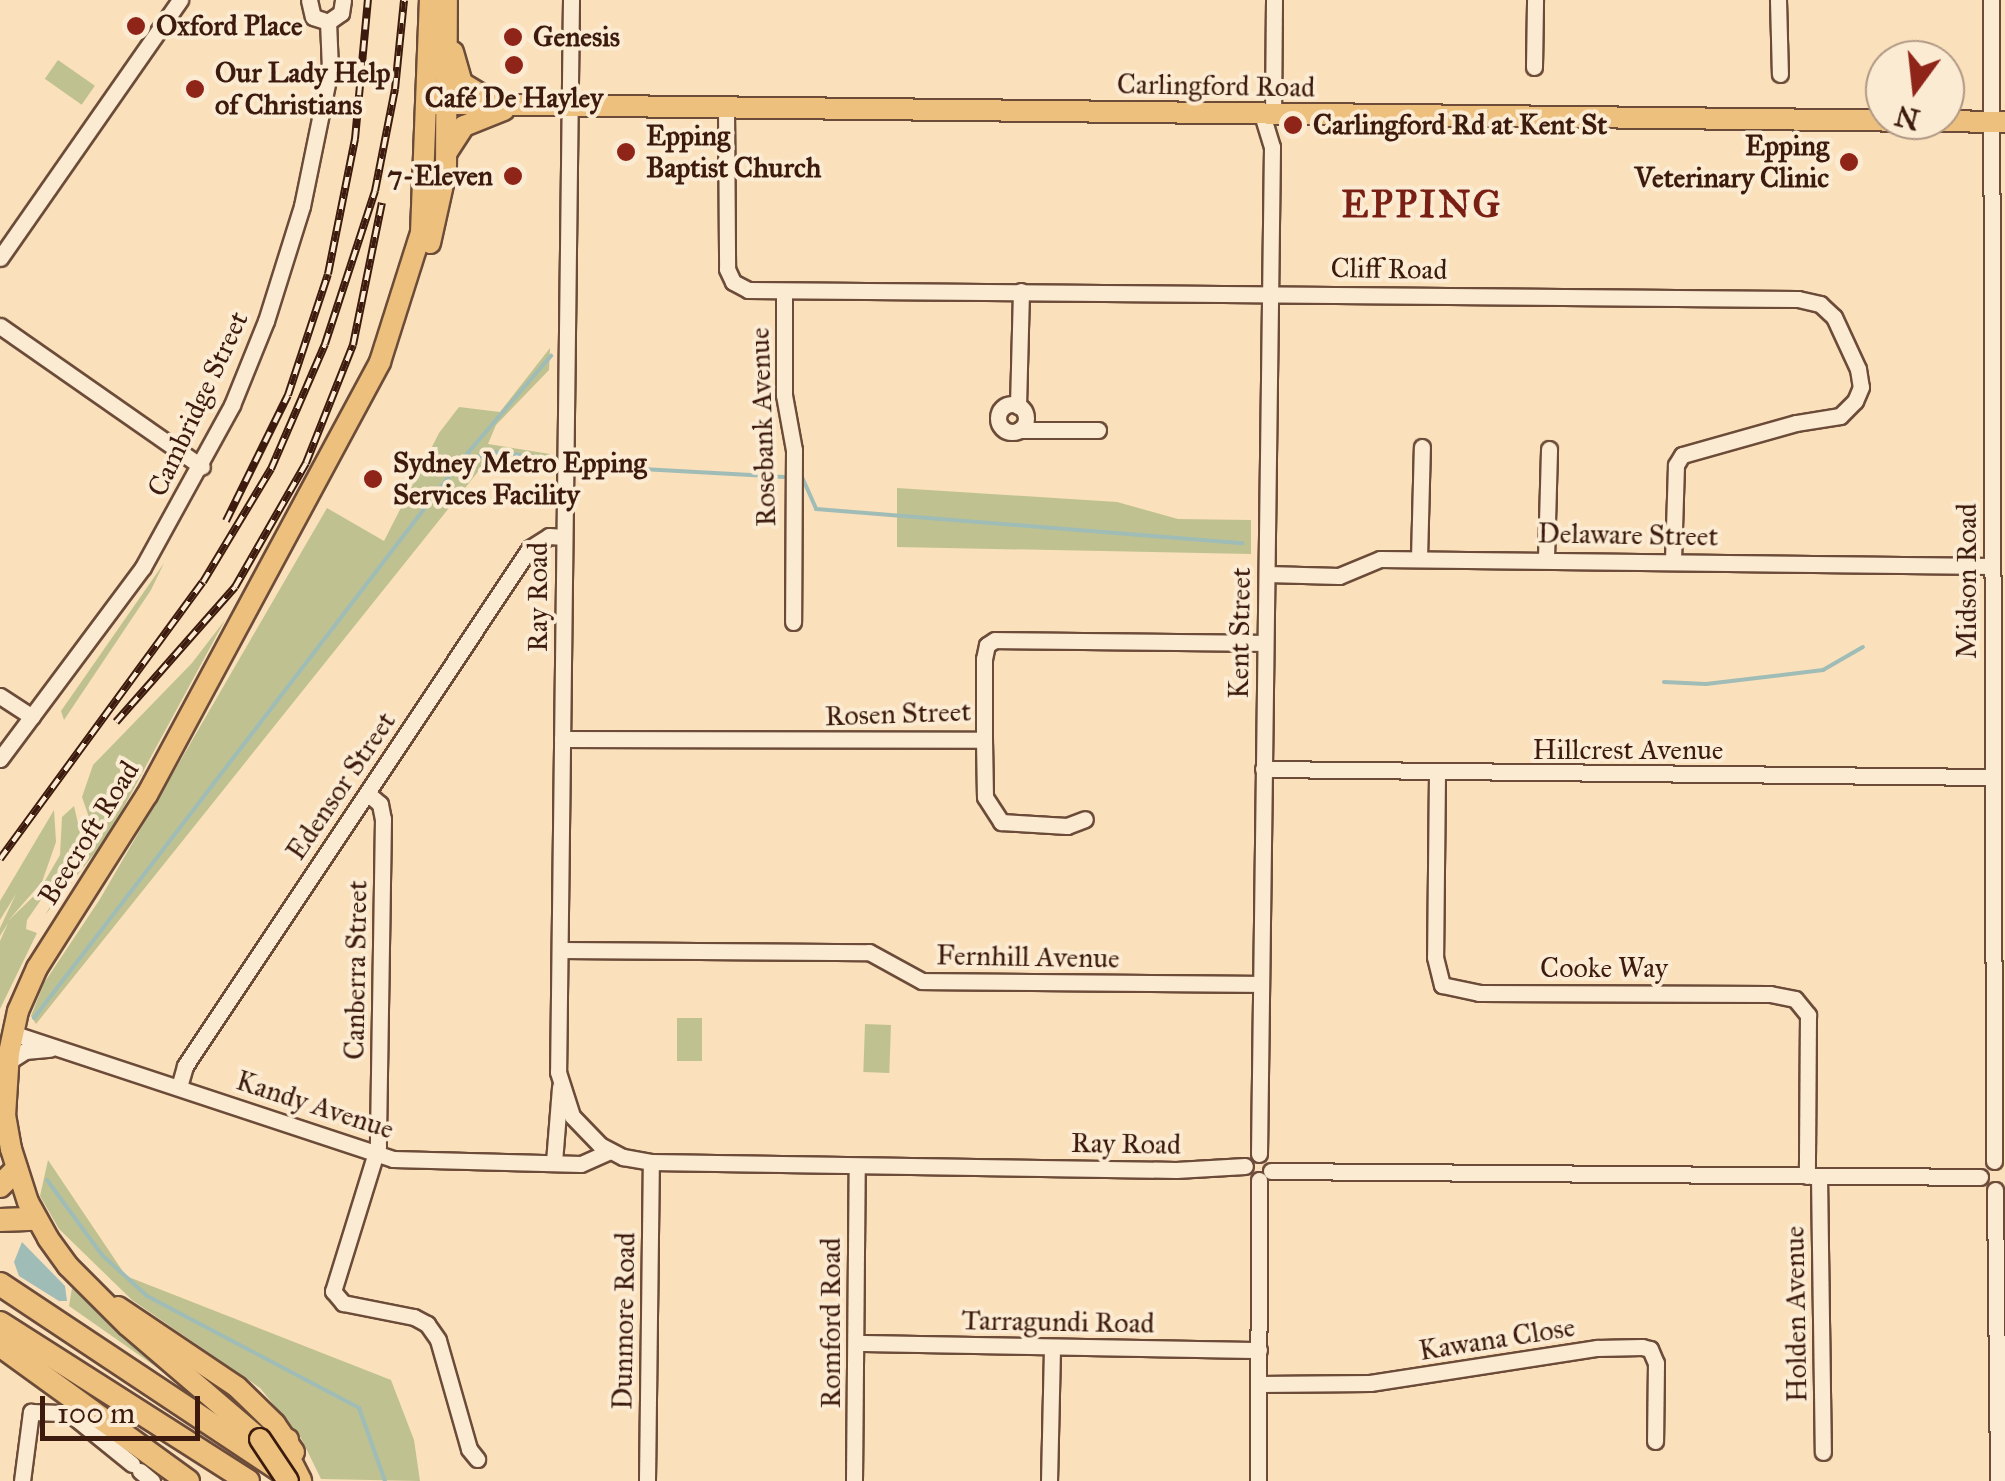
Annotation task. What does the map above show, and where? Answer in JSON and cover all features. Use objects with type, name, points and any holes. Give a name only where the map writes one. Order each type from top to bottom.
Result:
[{"type":"highway","points":[[0,1220],[35,1220]]},
{"type":"highway","points":[[0,1284],[296,1470]]},
{"type":"highway","points":[[0,1323],[248,1481]]},
{"type":"highway","points":[[0,1345],[161,1474]]},
{"type":"main road","name":"Beecroft Road","points":[[296,1470],[128,1326],[68,1266],[35,1220],[8,1178],[8,1062],[12,1032],[36,968],[147,795],[250,611],[255,593],[367,388],[398,315],[421,233],[436,104],[441,3]]},
{"type":"main road","points":[[441,3],[462,83],[490,101],[516,105]]},
{"type":"main road","name":"Carlingford Road","points":[[436,104],[1998,122]]},
{"type":"main road","name":"Beecroft Road","points":[[250,611],[264,596],[389,366],[426,256],[446,159],[436,104]]},
{"type":"main road","points":[[446,159],[447,146],[464,126],[516,105]]},
{"type":"main road","name":"Beecroft Road","points":[[107,1302],[136,1315],[237,1388],[296,1470]]},
{"type":"street","points":[[0,258],[180,0]]},
{"type":"street","points":[[309,0],[313,16],[328,22],[341,13],[343,0]]},
{"type":"street","name":"Ray Road","points":[[554,1162],[560,1087],[571,0]]},
{"type":"street","name":"Kent Street","points":[[1259,1154],[1272,147],[1268,115],[1274,0]]},
{"type":"street","points":[[1534,67],[1535,0]]},
{"type":"street","points":[[1778,0],[1780,74]]},
{"type":"street","name":"Midson Road","points":[[1991,0],[1998,122],[1998,464],[1992,566],[1998,756],[1992,777],[1999,1164]]},
{"type":"street","name":"Cambridge Street","points":[[0,760],[143,567],[202,467],[266,321],[302,206],[331,57],[328,22]]},
{"type":"street","name":"Cliff Road","points":[[726,108],[728,276],[748,290],[1798,298],[1820,304],[1834,317],[1858,369],[1861,387],[1855,402],[1840,416],[1796,423],[1682,456],[1676,465],[1673,560]]},
{"type":"street","name":"Rosebank Avenue","points":[[784,291],[784,395],[794,450],[793,622]]},
{"type":"street","points":[[1020,430],[1025,420],[1018,406],[1021,291]]},
{"type":"street","points":[[0,326],[202,467]]},
{"type":"street","points":[[1018,406],[1003,407],[998,418],[1004,429],[1098,430]]},
{"type":"street","points":[[1419,558],[1422,447]]},
{"type":"street","points":[[1546,558],[1549,449]]},
{"type":"street","name":"Edensor Street","points":[[180,1088],[185,1066],[530,548],[549,536],[564,536]]},
{"type":"street","name":"Delaware Street","points":[[1266,574],[1339,576],[1380,559],[1419,558],[1992,566]]},
{"type":"street","name":"Rosen Street","points":[[562,739],[984,740],[984,659],[987,645],[995,640],[1264,642]]},
{"type":"street","points":[[0,696],[32,718]]},
{"type":"street","points":[[984,740],[984,797],[1001,822],[1067,826],[1085,820]]},
{"type":"street","name":"Hillcrest Avenue","points":[[1263,769],[1437,774],[1992,777]]},
{"type":"street","name":"Cooke Way","points":[[1437,774],[1435,957],[1442,985],[1479,992],[1770,994],[1796,999],[1808,1015],[1813,1176]]},
{"type":"street","name":"Canberra Street","points":[[367,793],[380,804],[383,819],[378,1154],[334,1284],[335,1296],[344,1303],[414,1317],[427,1324],[438,1340],[469,1449],[477,1459]]},
{"type":"street","name":"Fernhill Avenue","points":[[561,950],[869,952],[922,981],[1261,984]]},
{"type":"street","name":"Kandy Avenue","points":[[12,1032],[392,1159],[589,1162],[610,1150]]},
{"type":"street","points":[[8,1062],[25,1050],[64,1049]]},
{"type":"street","name":"Ray Road","points":[[560,1087],[580,1126],[610,1150],[650,1162],[1246,1166]]},
{"type":"street","points":[[1258,1481],[1265,1176],[1270,1160],[1259,1154],[1248,1159],[1248,1174],[1265,1176],[1980,1177]]},
{"type":"street","name":"Dunmore Road","points":[[647,1481],[650,1162]]},
{"type":"street","points":[[1980,1177],[1985,1165],[1999,1164]]},
{"type":"street","name":"Romford Road","points":[[854,1481],[857,1166]]},
{"type":"street","name":"Holden Avenue","points":[[1813,1176],[1823,1452]]},
{"type":"street","points":[[1980,1177],[1986,1187],[2000,1187],[1998,1481]]},
{"type":"street","name":"Tarragundi Road","points":[[857,1343],[1259,1350]]},
{"type":"street","name":"Kawana Close","points":[[1259,1384],[1370,1383],[1596,1348],[1642,1347],[1650,1349],[1656,1363],[1656,1441]]},
{"type":"street","points":[[1049,1481],[1052,1348]]},
{"type":"street","points":[[22,1481],[31,1412],[68,1413],[161,1474]]},
{"type":"green space","points":[[58,60],[95,86],[82,105],[45,79]]},
{"type":"green space","points":[[550,348],[549,370],[496,425],[488,444],[550,454],[551,463],[506,457],[485,463],[36,1024],[31,1016],[44,983],[100,899],[327,508],[384,541],[439,433],[459,407],[500,412]]},
{"type":"green space","points":[[897,488],[1117,502],[1178,519],[1251,520],[1251,554],[897,547]]},
{"type":"green space","points":[[164,563],[151,590],[64,720],[61,711]]},
{"type":"green space","points":[[225,620],[107,838],[45,915],[88,845],[93,829],[82,797],[93,765],[192,663]]},
{"type":"green space","points":[[74,806],[80,832],[72,855],[27,920],[26,929],[37,933],[0,1009],[0,941],[8,923],[0,936],[0,928],[16,894],[0,920],[0,901],[54,810],[56,842],[42,882],[8,921],[39,891],[60,855],[62,817]]},
{"type":"green space","points":[[677,1018],[702,1018],[702,1061],[677,1061]]},
{"type":"green space","points":[[865,1024],[891,1025],[889,1073],[863,1072]]},
{"type":"green space","points":[[48,1160],[126,1276],[391,1380],[414,1440],[420,1481],[321,1479],[301,1438],[260,1388],[132,1300],[59,1229],[40,1196]]},
{"type":"green space","points":[[72,1288],[115,1324],[232,1420],[69,1306]]},
{"type":"water","points":[[22,1242],[65,1286],[67,1301],[59,1301],[19,1276],[14,1262]]},
{"type":"waterway","points":[[34,1018],[460,462],[551,356]]},
{"type":"waterway","points":[[460,462],[496,452],[553,459]]},
{"type":"waterway","points":[[588,466],[784,477]]},
{"type":"waterway","points":[[802,477],[816,509],[1243,543]]},
{"type":"waterway","points":[[1664,682],[1706,684],[1823,670],[1863,647]]},
{"type":"waterway","points":[[47,1180],[102,1255],[147,1296],[359,1408],[385,1481]]},
{"type":"railway","points":[[226,521],[288,395],[328,274],[355,139],[368,0]]},
{"type":"railway","points":[[0,859],[203,582],[271,469],[325,344],[375,191],[395,89],[404,0]]},
{"type":"railway","points":[[116,722],[235,587],[306,463],[353,345],[382,203]]},
{"type":"place","name":"Oxford Place","points":[[136,26]]},
{"type":"place","name":"Genesis","points":[[513,37]]},
{"type":"place","name":"Café De Hayley","points":[[514,65]]},
{"type":"place","name":"Our Lady Help of Christians","points":[[195,89]]},
{"type":"place","name":"Carlingford Rd at Kent St","points":[[1293,125]]},
{"type":"place","name":"Epping Baptist Church","points":[[626,152]]},
{"type":"place","name":"Epping Veterinary Clinic","points":[[1849,162]]},
{"type":"place","name":"7-Eleven","points":[[513,176]]},
{"type":"place","name":"Sydney Metro Epping Services Facility","points":[[373,479]]},
{"type":"district","name":"EPPING","points":[[1422,205]]}]
